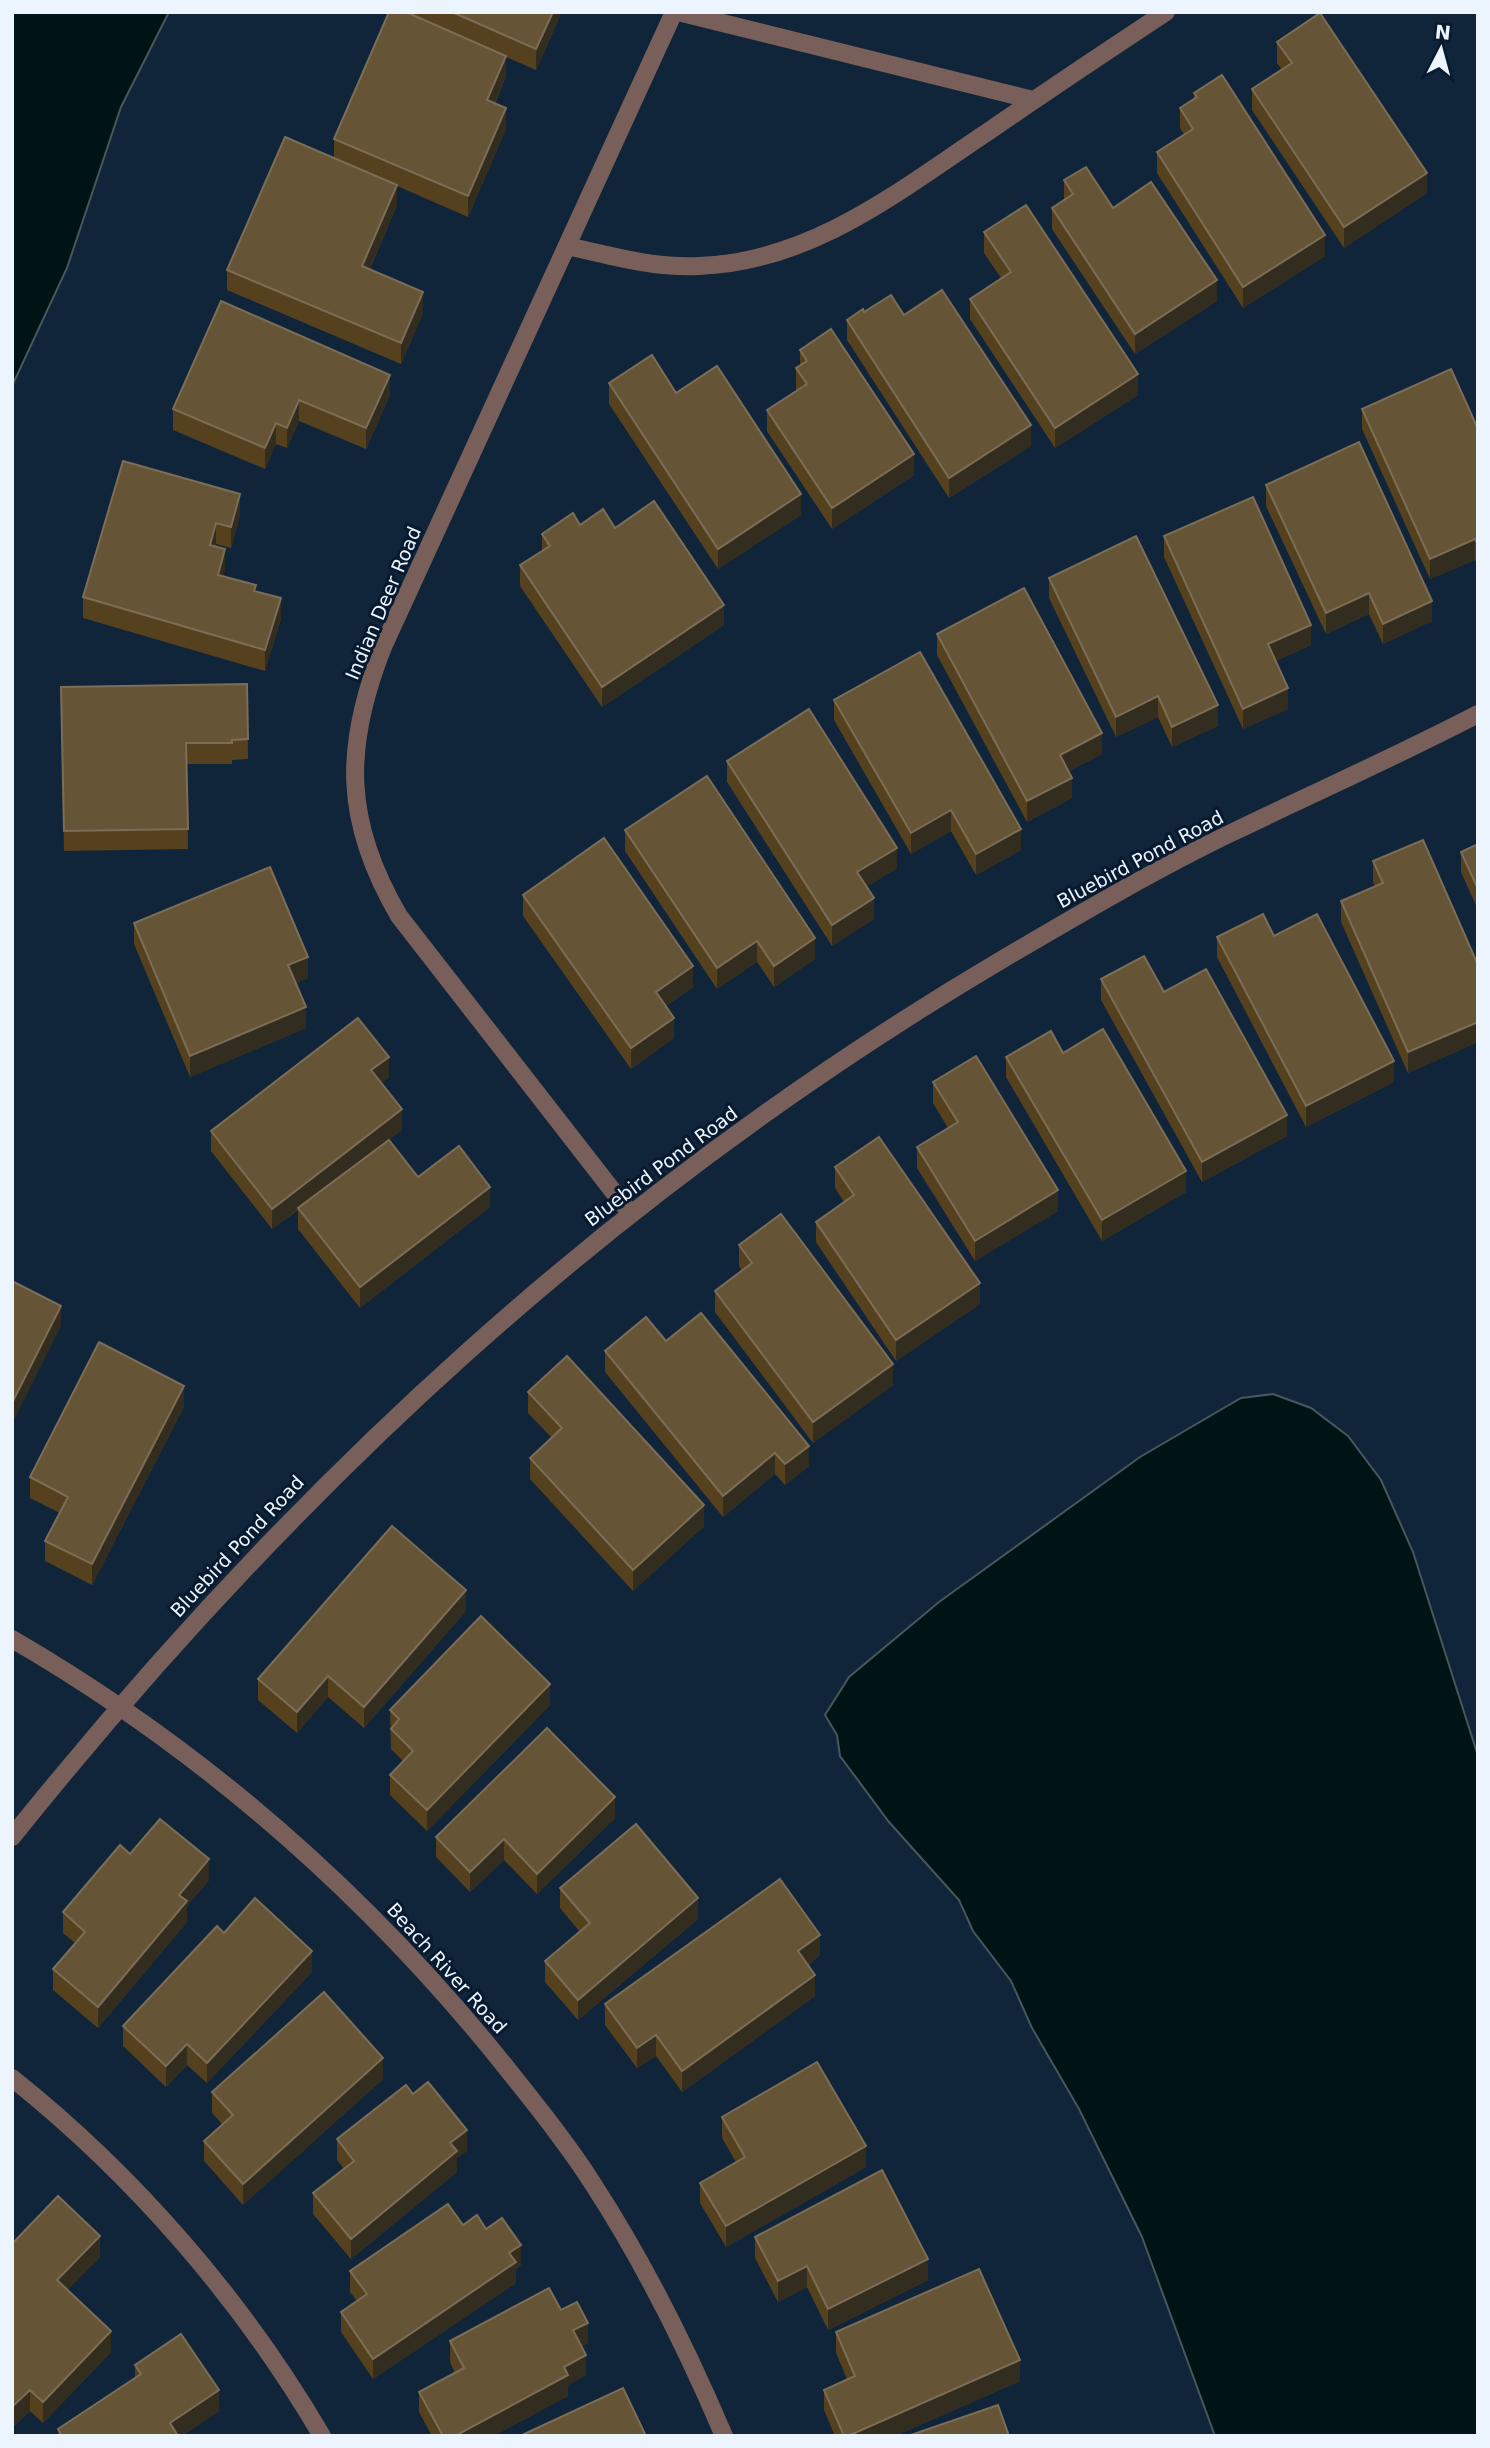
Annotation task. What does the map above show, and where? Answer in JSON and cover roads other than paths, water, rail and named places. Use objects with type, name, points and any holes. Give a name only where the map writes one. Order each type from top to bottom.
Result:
[{"type":"street","points":[[676,12],[1033,100]]},
{"type":"street","name":"Indian Deer Road","points":[[630,1213],[399,916],[366,851],[357,820],[354,788],[360,727],[374,670],[676,12]]},
{"type":"street","points":[[567,246],[655,264],[700,266],[733,263],[798,246],[858,220],[1166,12]]},
{"type":"street","name":"Bluebird Pond Road","points":[[12,1836],[214,1600],[355,1454],[482,1337],[630,1213],[811,1079],[1001,960],[1227,835],[1478,714]]},
{"type":"street","name":"Beach River Road","points":[[12,1639],[121,1707],[206,1769],[296,1844],[403,1946],[472,2025],[593,2183],[657,2294],[724,2436]]},
{"type":"street","points":[[12,2078],[93,2150],[208,2274],[274,2361],[323,2436]]}]
